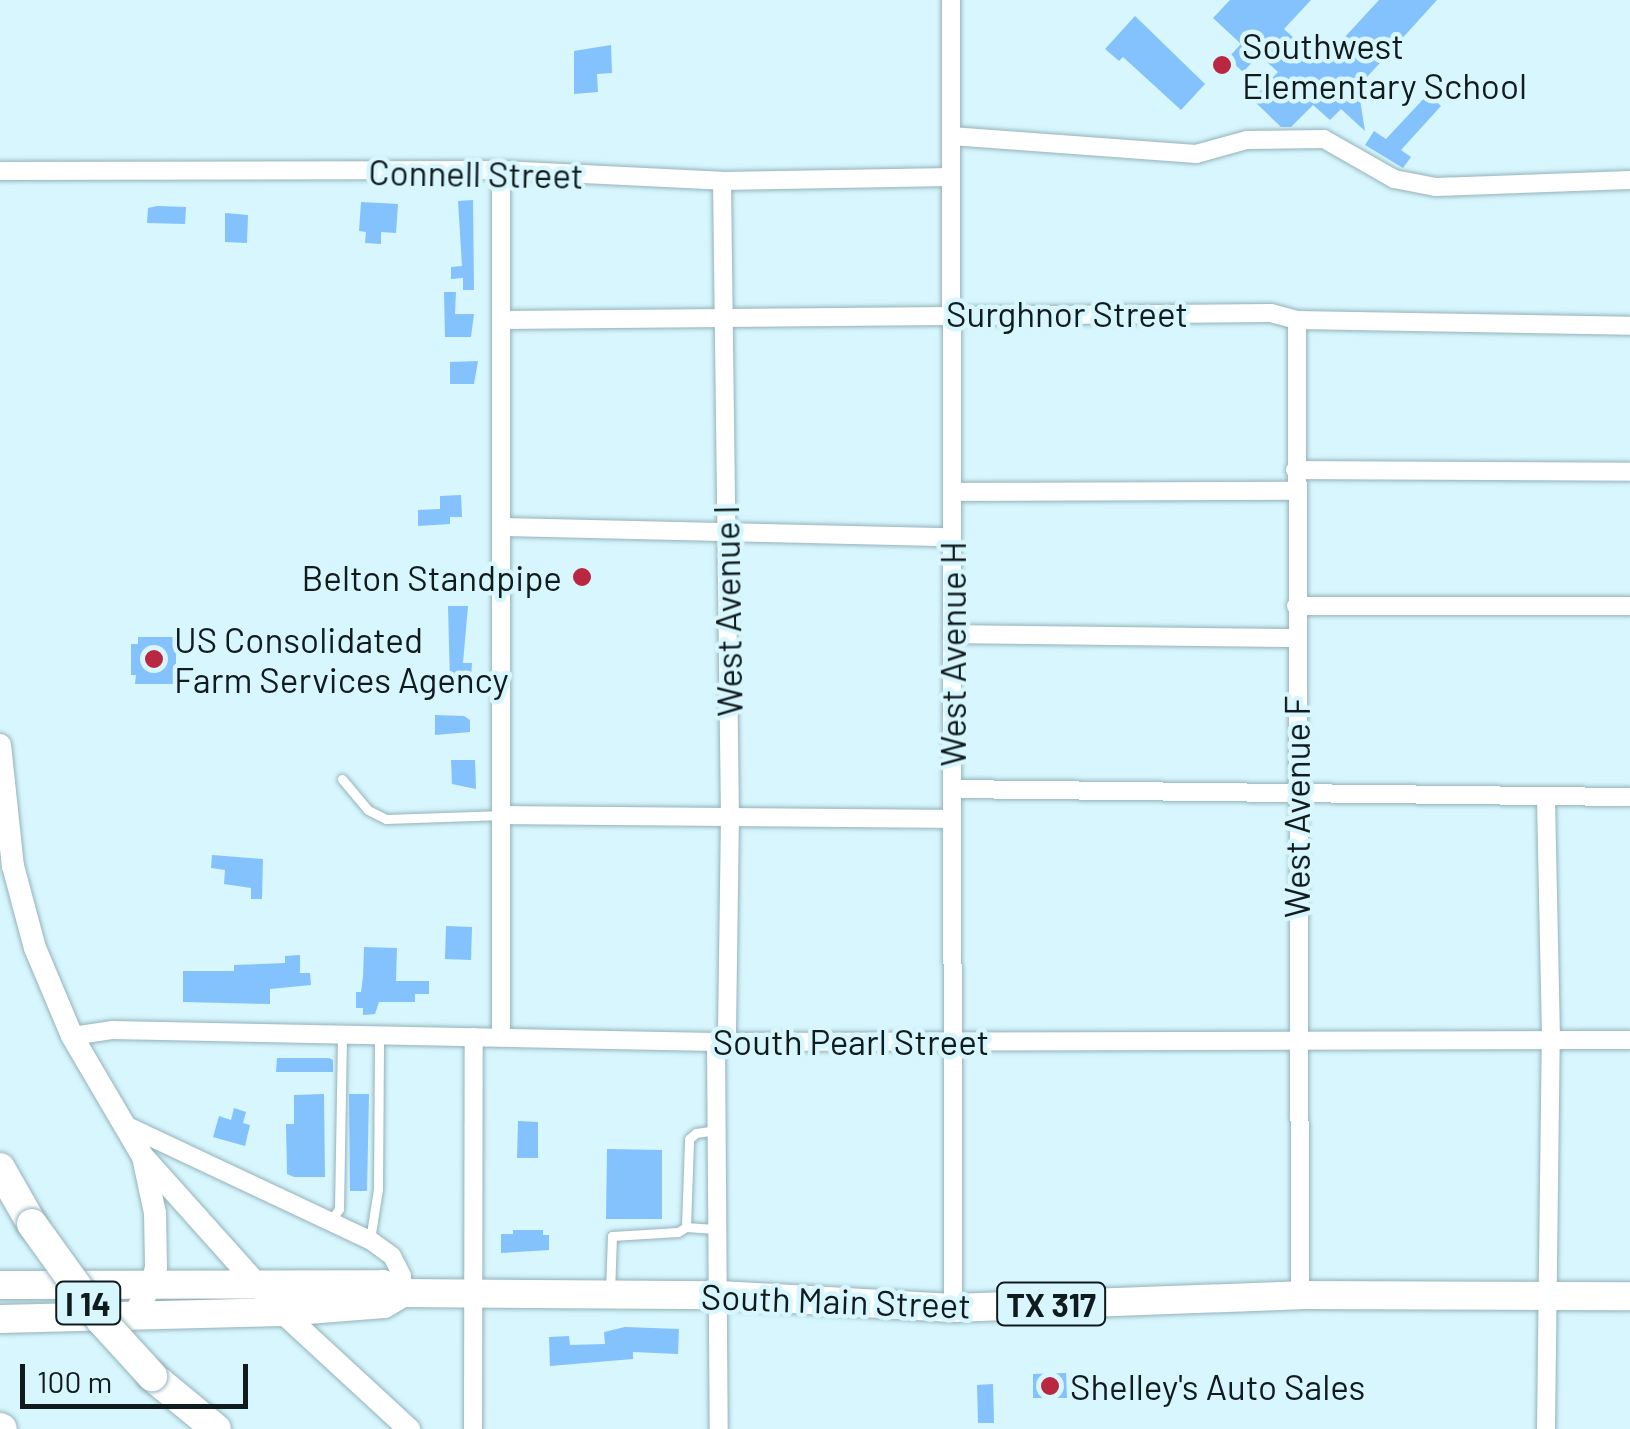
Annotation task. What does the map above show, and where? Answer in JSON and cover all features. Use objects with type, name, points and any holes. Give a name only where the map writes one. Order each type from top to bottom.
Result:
[{"type":"highway","name":"I 14","points":[[0,1168],[32,1224],[90,1306],[152,1376],[216,1429]]},
{"type":"main road","points":[[0,745],[5,812],[22,904],[72,1036],[122,1123],[143,1158],[282,1312],[409,1429]]},
{"type":"main road","points":[[131,1319],[152,1284],[155,1213],[143,1158]]},
{"type":"main road","name":"South Main Street","points":[[0,1285],[383,1284],[402,1293],[610,1293],[953,1308],[1300,1295],[1630,1296]]},
{"type":"main road","name":"South Main Street","points":[[0,1319],[131,1319],[282,1312],[384,1304],[402,1293]]},
{"type":"street","name":"West Avenue H","points":[[950,0],[953,1308]]},
{"type":"street","points":[[951,136],[1196,154],[1248,140],[1324,139],[1394,179],[1436,187],[1630,180]]},
{"type":"street","points":[[501,170],[501,1037]]},
{"type":"street","name":"Connell Street","points":[[0,171],[501,170],[722,180],[951,177]]},
{"type":"street","name":"West Avenue I","points":[[719,1429],[717,1130],[730,816],[722,180]]},
{"type":"street","name":"Surghnor Street","points":[[502,320],[724,321],[951,313],[1272,313],[1297,320],[1630,326]]},
{"type":"street","name":"West Avenue F","points":[[1297,320],[1294,491],[1300,1295]]},
{"type":"street","points":[[1295,470],[1630,472]]},
{"type":"street","points":[[952,492],[1294,491]]},
{"type":"street","points":[[502,527],[952,537]]},
{"type":"street","points":[[1296,606],[1630,606]]},
{"type":"street","points":[[952,634],[1296,638]]},
{"type":"street","points":[[952,790],[1630,798]]},
{"type":"street","points":[[1546,796],[1551,1038],[1546,1429]]},
{"type":"street","points":[[504,815],[952,819]]},
{"type":"street","name":"South Pearl Street","points":[[72,1036],[112,1030],[722,1042],[1630,1040]]},
{"type":"street","points":[[473,1429],[474,1037]]},
{"type":"street","points":[[122,1123],[370,1240],[392,1256],[402,1276],[402,1293]]},
{"type":"lane","points":[[342,779],[368,810],[386,819],[504,815]]},
{"type":"lane","points":[[332,1220],[339,1208],[342,1035]]},
{"type":"lane","points":[[370,1240],[378,1189],[379,1036]]},
{"type":"lane","points":[[686,1227],[689,1139],[696,1132],[717,1130]]},
{"type":"lane","points":[[610,1293],[612,1236],[678,1232],[686,1227],[719,1228]]},
{"type":"building","points":[[1230,0],[1311,0],[1284,29],[1321,63],[1379,0],[1437,0],[1358,87],[1365,131],[1341,109],[1330,120],[1313,105],[1291,127],[1281,127],[1252,99],[1278,72],[1259,55],[1243,72],[1228,58],[1241,44],[1213,18]]},
{"type":"building","points":[[1135,16],[1205,84],[1181,110],[1123,57],[1119,61],[1105,49]]},
{"type":"building","points":[[611,45],[612,73],[597,74],[598,92],[574,94],[574,51]]},
{"type":"building","points":[[1428,94],[1441,106],[1401,150],[1411,157],[1403,168],[1365,145],[1374,131],[1386,139]]},
{"type":"building","points":[[473,200],[474,290],[463,290],[463,278],[451,279],[451,267],[462,266],[458,201]]},
{"type":"building","points":[[361,202],[398,204],[396,233],[381,232],[381,244],[365,243],[366,232],[359,231]]},
{"type":"building","points":[[186,207],[185,224],[147,223],[148,208]]},
{"type":"building","points":[[225,213],[248,215],[247,243],[225,242]]},
{"type":"building","points":[[444,292],[456,292],[455,314],[474,314],[471,337],[445,337]]},
{"type":"building","points":[[478,361],[474,384],[450,384],[450,362]]},
{"type":"building","points":[[461,495],[462,517],[450,517],[450,524],[418,526],[418,510],[440,509],[440,496]]},
{"type":"building","points":[[448,606],[468,606],[463,663],[472,663],[470,694],[456,694],[456,682],[450,682]]},
{"type":"building","name":"US Consolidated Farm Services Agency","points":[[138,637],[176,637],[176,684],[135,684],[136,675],[131,675],[131,644],[138,644]]},
{"type":"building","points":[[435,715],[464,716],[470,720],[470,732],[435,735]]},
{"type":"building","points":[[451,760],[475,760],[476,789],[452,784]]},
{"type":"building","points":[[212,855],[263,859],[262,899],[251,899],[251,888],[224,884],[225,870],[211,868]]},
{"type":"building","points":[[446,926],[472,927],[471,960],[445,959]]},
{"type":"building","points":[[364,947],[397,948],[396,981],[429,981],[429,994],[415,994],[415,1002],[379,1002],[375,1014],[363,1015],[363,1008],[356,1008],[356,992],[361,992]]},
{"type":"building","points":[[300,955],[300,973],[310,973],[311,985],[270,989],[270,1004],[183,1002],[183,971],[234,971],[234,965],[285,963],[285,956]]},
{"type":"building","points":[[277,1058],[329,1058],[333,1060],[333,1072],[276,1072]]},
{"type":"building","points":[[324,1094],[325,1177],[294,1177],[287,1174],[286,1124],[294,1124],[294,1095]]},
{"type":"building","points":[[349,1094],[369,1094],[367,1191],[350,1191]]},
{"type":"building","points":[[234,1108],[246,1112],[243,1123],[250,1125],[245,1146],[213,1137],[219,1116],[231,1120]]},
{"type":"building","points":[[518,1121],[538,1122],[538,1158],[517,1158]]},
{"type":"building","points":[[607,1149],[662,1150],[662,1219],[606,1219]]},
{"type":"building","points":[[513,1230],[543,1230],[543,1235],[549,1235],[549,1250],[501,1253],[501,1234],[513,1234]]},
{"type":"building","points":[[625,1327],[679,1329],[678,1354],[633,1352],[633,1359],[550,1366],[549,1337],[569,1336],[570,1345],[605,1344],[604,1332]]},
{"type":"building","name":"Shelley's Auto Sales","points":[[1066,1373],[1067,1398],[1033,1398],[1033,1374]]},
{"type":"building","points":[[993,1384],[994,1423],[978,1423],[977,1385]]},
{"type":"place","name":"Southwest Elementary School","points":[[1222,65]]},
{"type":"place","name":"Belton Standpipe","points":[[582,577]]},
{"type":"place","name":"US Consolidated Farm Services Agency","points":[[154,659]]},
{"type":"place","name":"Shelley's Auto Sales","points":[[1050,1386]]}]
